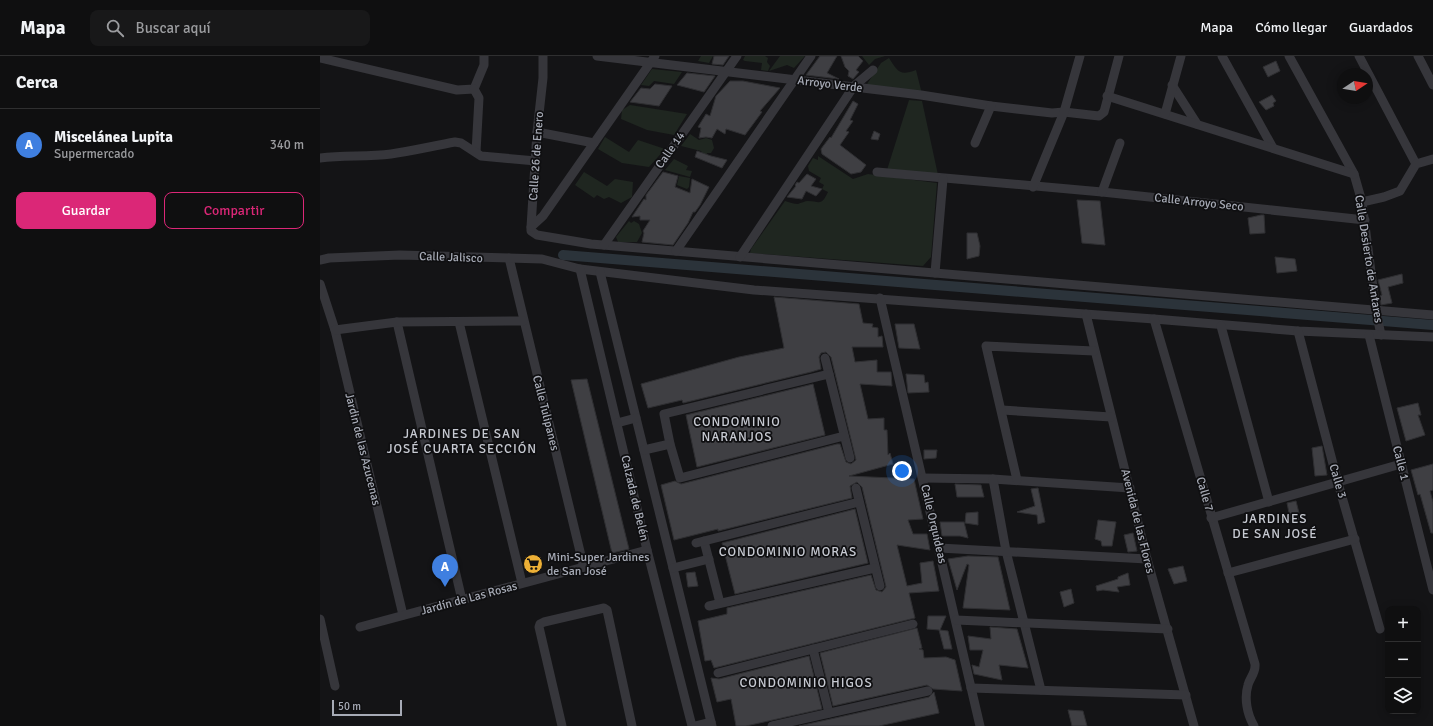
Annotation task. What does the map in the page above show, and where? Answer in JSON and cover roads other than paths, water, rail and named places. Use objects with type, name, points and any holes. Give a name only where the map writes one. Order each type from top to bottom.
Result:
[{"type":"street","points":[[474,89],[484,65],[484,56]]},
{"type":"street","name":"Calle 26 de Enero","points":[[532,230],[537,132],[543,78],[543,56]]},
{"type":"street","name":"Arroyo Verde","points":[[597,56],[653,59],[725,72],[921,94],[991,106],[1052,114],[1064,112],[1099,116],[1104,112],[1107,96]]},
{"type":"street","name":"Calle 14","points":[[604,245],[736,56]]},
{"type":"street","points":[[676,251],[811,56]]},
{"type":"street","points":[[1033,187],[1064,112],[1080,56]]},
{"type":"street","points":[[1119,56],[1107,96],[1354,174]]},
{"type":"street","points":[[1165,114],[1181,56]]},
{"type":"street","points":[[1222,56],[1273,148]]},
{"type":"street","name":"Calle Desierto de Antares","points":[[1289,56],[1354,174],[1362,202],[1376,312],[1381,334]]},
{"type":"street","points":[[1418,56],[1433,85]]},
{"type":"street","points":[[1360,57],[1416,164]]},
{"type":"street","points":[[320,58],[457,90],[474,89]]},
{"type":"street","points":[[653,59],[532,230],[536,235],[604,245],[1376,312],[1433,315]]},
{"type":"street","points":[[740,257],[854,86],[873,70]]},
{"type":"street","points":[[1172,85],[1197,124]]},
{"type":"street","points":[[474,89],[479,98],[476,152]]},
{"type":"street","points":[[975,143],[991,106]]},
{"type":"street","points":[[537,132],[594,142]]},
{"type":"street","points":[[320,158],[339,155],[363,157],[391,154],[455,142],[461,143],[481,156],[536,161]]},
{"type":"street","points":[[1102,192],[1120,143]]},
{"type":"street","points":[[1362,202],[1384,197],[1400,190],[1416,164],[1433,159]]},
{"type":"street","name":"Calle Arroyo Seco","points":[[877,172],[1102,192],[1365,220]]},
{"type":"street","points":[[934,273],[944,179]]},
{"type":"street","name":"Calle Jalisco","points":[[320,260],[329,258],[400,255],[542,259],[580,269],[600,272],[754,290],[1154,319],[1298,332],[1370,336],[1381,334],[1433,337]]},
{"type":"street","name":"Calle Tulipanes","points":[[509,258],[584,568]]},
{"type":"street","name":"Calzada de Belén","points":[[580,269],[618,423],[647,550],[693,726]]},
{"type":"street","name":"Calzada de Belén","points":[[600,272],[711,724]]},
{"type":"street","name":"Jardin de las Azucenas","points":[[320,284],[335,330],[403,615]]},
{"type":"street","name":"Calle Orquídeas","points":[[880,298],[980,726]]},
{"type":"street","name":"Avenida de las Flores","points":[[1086,314],[1147,559],[1168,629],[1194,726]]},
{"type":"street","name":"Calle 7","points":[[1154,319],[1256,670],[1248,685],[1246,702],[1254,726]]},
{"type":"street","points":[[335,330],[396,322],[523,320]]},
{"type":"street","points":[[396,322],[462,600]]},
{"type":"street","points":[[459,322],[522,583]]},
{"type":"street","points":[[1222,326],[1269,502]]},
{"type":"street","name":"Calle 3","points":[[1298,332],[1338,483],[1380,629]]},
{"type":"street","name":"Calle 1","points":[[1370,336],[1433,590]]},
{"type":"street","points":[[1017,480],[986,346],[1094,351]]},
{"type":"street","points":[[825,358],[850,458]]},
{"type":"street","points":[[829,374],[664,414],[670,444],[680,478],[844,436]]},
{"type":"street","points":[[1002,410],[1111,417]]},
{"type":"street","points":[[618,423],[636,418]]},
{"type":"street","points":[[644,450],[670,444]]},
{"type":"street","points":[[1211,518],[1401,464]]},
{"type":"street","points":[[923,478],[1017,480],[1130,488]]},
{"type":"street","points":[[993,479],[1006,551],[1041,690]]},
{"type":"street","points":[[856,488],[880,586]]},
{"type":"street","points":[[720,603],[709,559],[700,542],[859,502]]},
{"type":"street","points":[[1228,573],[1355,539]]},
{"type":"street","points":[[939,548],[1147,559]]},
{"type":"street","name":"Jardín de Las Rosas","points":[[360,627],[647,550]]},
{"type":"street","points":[[673,568],[709,559]]},
{"type":"street","points":[[708,606],[875,568]]},
{"type":"street","points":[[562,726],[539,627],[540,624],[604,608],[607,610],[632,726]]},
{"type":"street","points":[[320,619],[325,661],[334,686]]},
{"type":"street","points":[[956,620],[1168,629]]},
{"type":"street","points":[[718,673],[913,624]]},
{"type":"street","points":[[813,649],[829,713]]},
{"type":"street","points":[[972,688],[1186,695]]},
{"type":"street","points":[[772,726],[928,691]]},
{"type":"street","points":[[693,726],[711,724]]},
{"type":"waterway","points":[[563,255],[1433,325]]},
{"type":"place","name":"Mini-Super Jardines de San José","points":[[533,564]]},
{"type":"place","name":"Miscelánea Lupita","points":[[445,587]]},
{"type":"district","name":"CONDOMINIO NARANJOS","points":[[737,428]]},
{"type":"district","name":"JARDINES DE SAN JOSÉ CUARTA SECCIÓN","points":[[462,440]]},
{"type":"district","name":"JARDINES DE SAN JOSÉ","points":[[1275,526]]},
{"type":"district","name":"CONDOMINIO MORAS","points":[[788,551]]},
{"type":"district","name":"CONDOMINIO HIGOS","points":[[806,682]]}]
